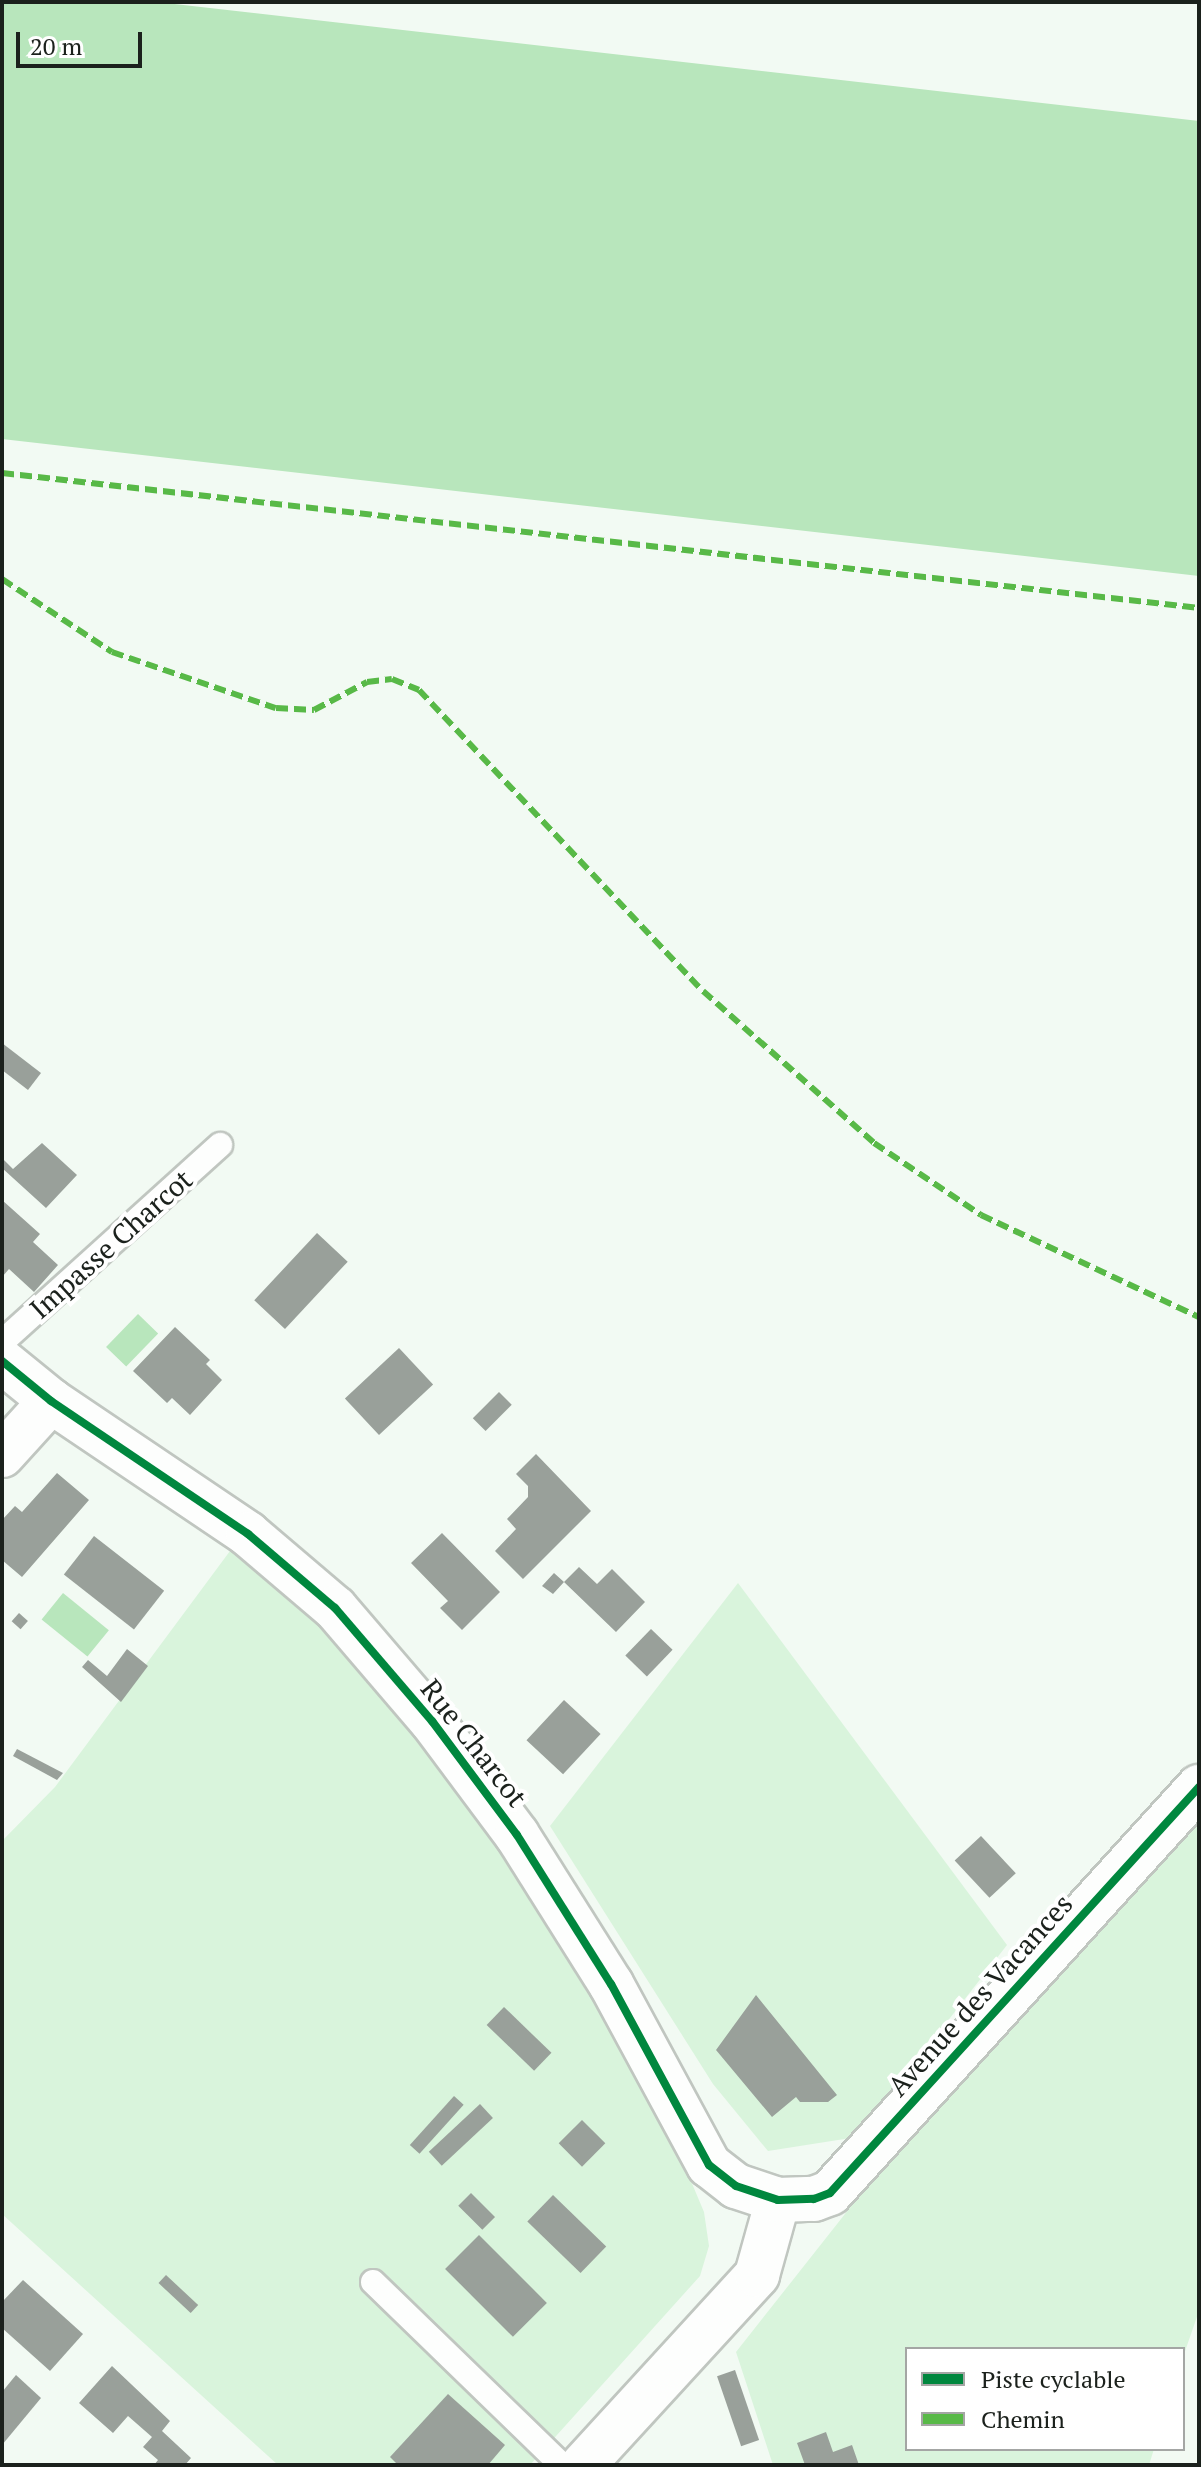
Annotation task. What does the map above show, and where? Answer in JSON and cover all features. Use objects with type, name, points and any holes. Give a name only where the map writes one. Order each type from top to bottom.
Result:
[{"type":"street","name":"Rue Charcot","points":[[2,1361],[51,1401],[248,1534],[335,1608],[432,1721],[517,1835],[611,1984],[709,2165],[736,2186],[778,2200]]},
{"type":"street","points":[[2,1455],[51,1401]]},
{"type":"street","name":"Avenue des Vacances","points":[[778,2200],[814,2199],[830,2193],[1199,1787]]},
{"type":"street","points":[[583,2465],[757,2275],[778,2200]]},
{"type":"lane","name":"Impasse Charcot","points":[[2,1342],[220,1145]]},
{"type":"lane","points":[[373,2282],[562,2465]]},
{"type":"shaded area","points":[[2,2],[157,2],[1199,121],[1199,576],[2,439]]},
{"type":"shaded area","points":[[138,1314],[158,1333],[126,1367],[106,1347]]},
{"type":"shaded area","points":[[230,1551],[295,1595],[462,1783],[582,1964],[664,2117],[704,2212],[709,2246],[700,2276],[530,2465],[278,2465],[2,2214],[2,1841],[55,1787]]},
{"type":"shaded area","points":[[738,1583],[1007,1945],[857,2137],[768,2151],[713,2084],[550,1826]]},
{"type":"shaded area","points":[[63,1593],[109,1630],[87,1657],[42,1619]]},
{"type":"shaded area","points":[[1199,1824],[1199,2311],[1185,2351],[1185,2347],[905,2347],[905,2451],[1153,2451],[1149,2465],[773,2465],[736,2352],[856,2200],[1049,1982]]},
{"type":"building","points":[[2,1043],[41,1073],[28,1090],[2,1070]]},
{"type":"building","points":[[42,1143],[77,1175],[46,1208],[2,1168],[2,1158],[13,1169]]},
{"type":"building","points":[[2,1200],[40,1234],[33,1242],[58,1265],[34,1292],[9,1269],[2,1277]]},
{"type":"building","points":[[317,1233],[348,1262],[285,1329],[254,1300]]},
{"type":"building","points":[[175,1327],[210,1360],[206,1364],[222,1380],[190,1415],[172,1398],[167,1403],[133,1371]]},
{"type":"building","points":[[399,1348],[433,1385],[379,1435],[345,1398]]},
{"type":"building","points":[[499,1392],[512,1405],[486,1431],[473,1418]]},
{"type":"building","points":[[536,1454],[591,1511],[523,1579],[495,1551],[516,1529],[507,1519],[528,1497],[528,1486],[516,1474]]},
{"type":"building","points":[[57,1473],[89,1500],[22,1577],[2,1560],[2,1520],[15,1506],[22,1512]]},
{"type":"building","points":[[442,1533],[500,1592],[462,1630],[440,1608],[448,1601],[411,1563]]},
{"type":"building","points":[[94,1536],[164,1591],[134,1629],[64,1575]]},
{"type":"building","points":[[579,1567],[597,1584],[612,1569],[645,1602],[616,1632],[564,1582]]},
{"type":"building","points":[[554,1573],[564,1582],[553,1594],[542,1586]]},
{"type":"building","points":[[19,1613],[28,1621],[21,1629],[12,1621]]},
{"type":"building","points":[[651,1629],[673,1650],[647,1676],[625,1656]]},
{"type":"building","points":[[127,1649],[148,1666],[121,1702],[82,1667],[88,1660],[107,1676]]},
{"type":"building","points":[[564,1700],[601,1734],[563,1774],[526,1740]]},
{"type":"building","points":[[17,1749],[63,1773],[57,1780],[13,1756]]},
{"type":"building","points":[[981,1836],[1016,1873],[989,1898],[955,1861]]},
{"type":"building","points":[[756,1995],[837,2095],[828,2102],[800,2102],[796,2097],[772,2117],[716,2050]]},
{"type":"building","points":[[504,2007],[551,2053],[534,2071],[487,2025]]},
{"type":"building","points":[[454,2096],[464,2105],[419,2154],[410,2145]]},
{"type":"building","points":[[480,2104],[493,2118],[442,2166],[429,2152]]},
{"type":"building","points":[[582,2120],[605,2143],[582,2167],[559,2143]]},
{"type":"building","points":[[471,2193],[495,2217],[482,2230],[458,2206]]},
{"type":"building","points":[[553,2195],[606,2246],[581,2273],[527,2222]]},
{"type":"building","points":[[479,2235],[547,2303],[513,2337],[445,2269]]},
{"type":"building","points":[[166,2275],[198,2305],[191,2313],[158,2283]]},
{"type":"building","points":[[23,2280],[83,2334],[50,2371],[2,2328],[2,2302]]},
{"type":"building","points":[[112,2366],[170,2421],[162,2431],[191,2458],[185,2465],[154,2465],[158,2460],[143,2447],[152,2437],[128,2416],[113,2433],[79,2403]]},
{"type":"building","points":[[735,2370],[759,2440],[741,2446],[717,2376]]},
{"type":"building","points":[[16,2375],[41,2398],[2,2445],[2,2392]]},
{"type":"building","points":[[448,2394],[505,2445],[488,2465],[398,2465],[390,2457]]},
{"type":"building","points":[[826,2432],[833,2452],[852,2445],[859,2465],[805,2465],[797,2443]]},
{"type":"marked path","points":[[2,473],[1199,608]]},
{"type":"marked path","points":[[2,579],[112,652],[276,708],[314,710],[367,682],[392,679],[419,690],[703,991],[874,1143],[981,1215],[1199,1317]]},
{"type":"cycle path","points":[[2,1361],[51,1401],[248,1534],[335,1608],[432,1721],[517,1835],[611,1984],[709,2165],[736,2186],[778,2200],[814,2199],[830,2193],[1199,1787]]}]
